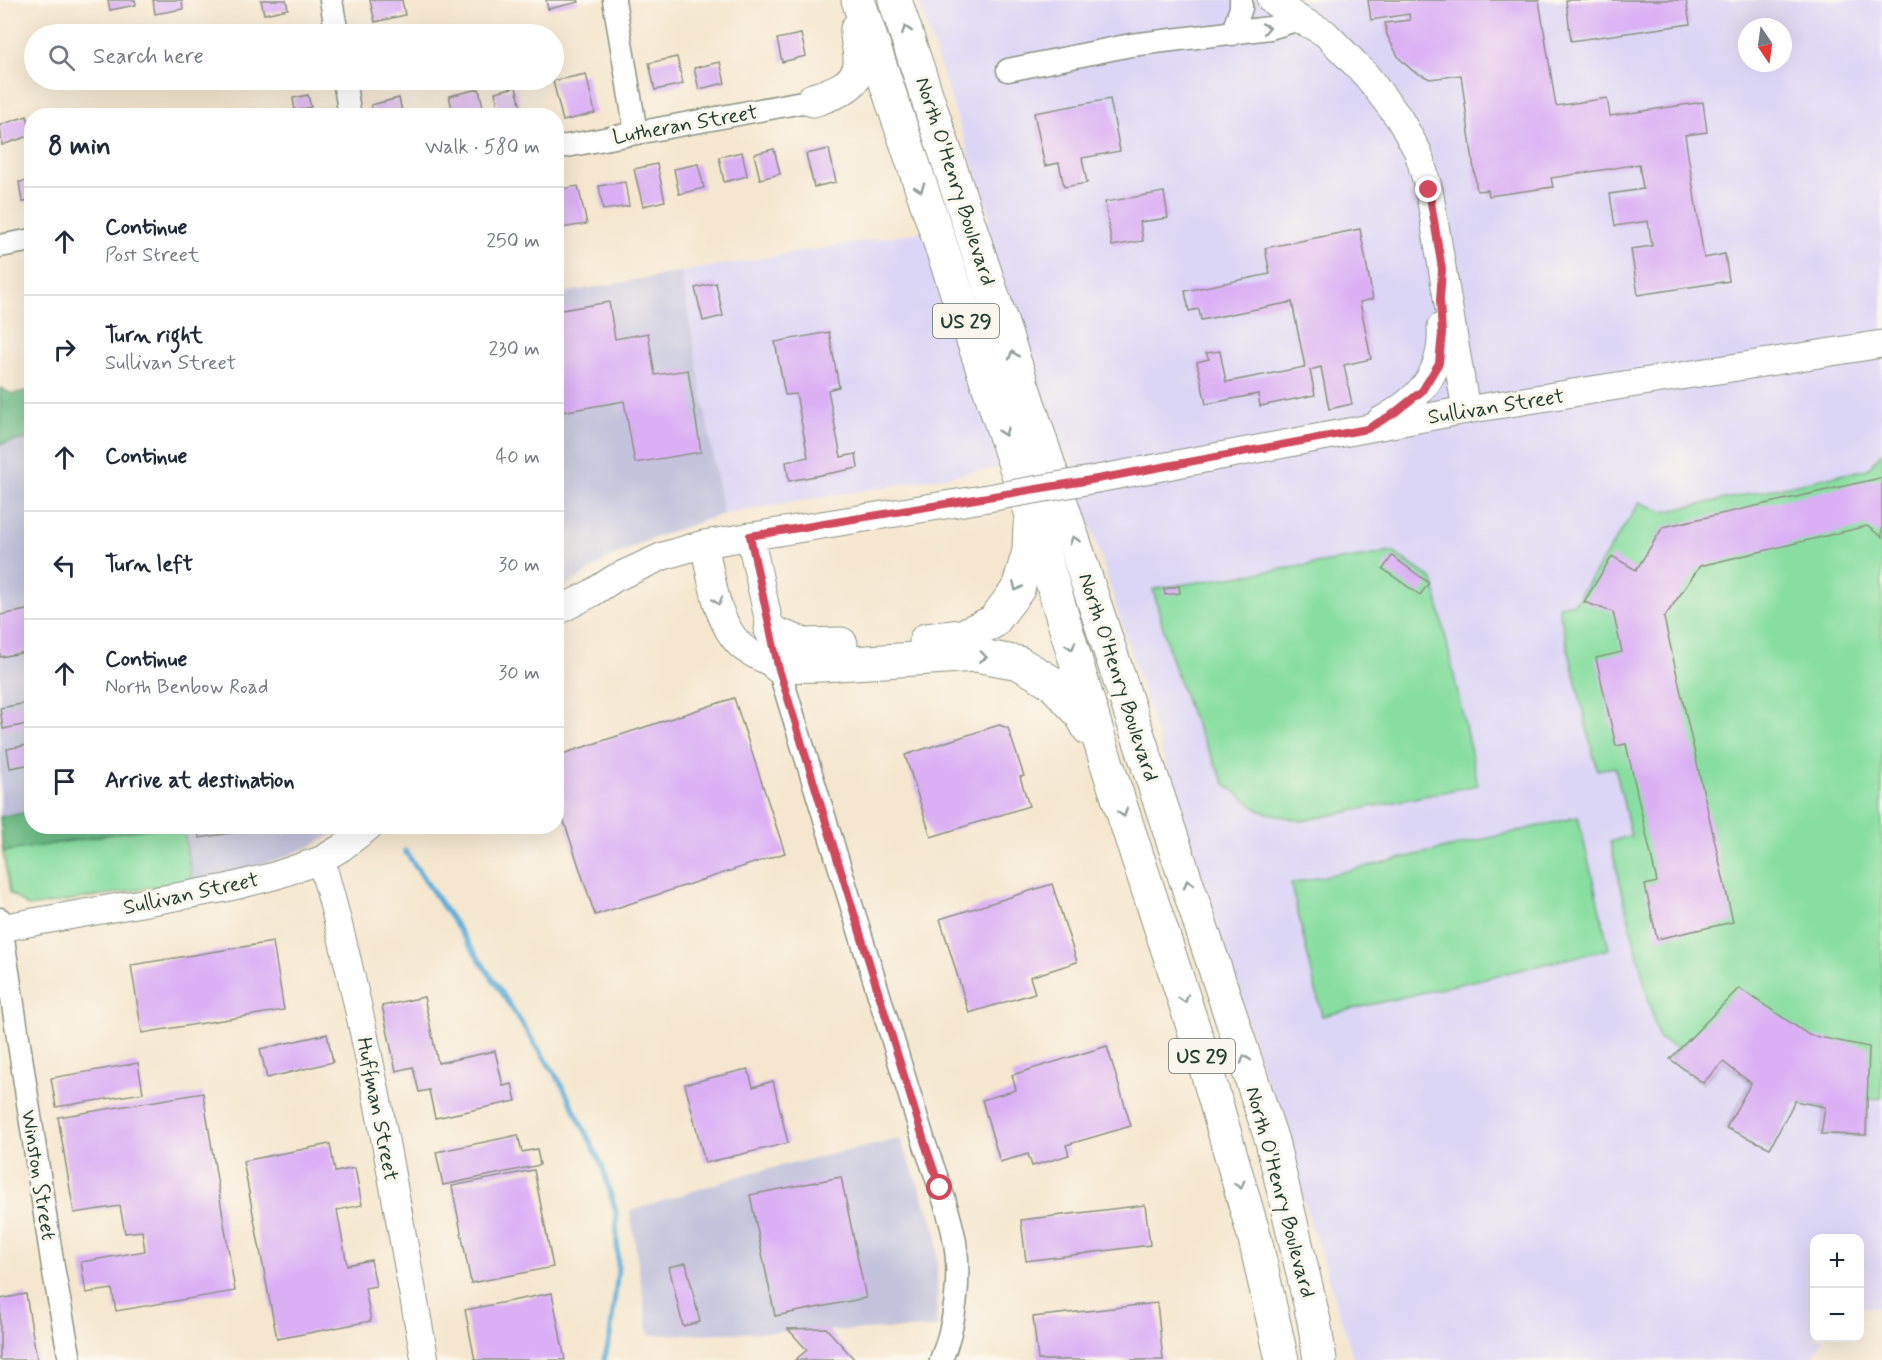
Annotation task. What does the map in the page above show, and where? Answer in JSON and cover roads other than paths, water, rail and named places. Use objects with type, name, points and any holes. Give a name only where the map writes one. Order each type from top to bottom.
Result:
[{"type":"highway","name":"North O'Henry Boulevard","points":[[896,0],[1272,1141],[1314,1321],[1320,1360]]},
{"type":"highway","name":"North O'Henry Boulevard","points":[[858,2],[1030,509],[1105,758],[1201,1051],[1255,1239],[1282,1360]]},
{"type":"highway","points":[[813,100],[843,89],[854,77],[860,64],[857,34],[858,2]]},
{"type":"highway","points":[[813,100],[850,99],[873,109],[901,133]]},
{"type":"highway","points":[[771,630],[773,633],[806,645],[908,642],[962,636],[993,622],[1018,589],[1029,551],[1030,509]]},
{"type":"highway","points":[[778,666],[976,655],[1019,663],[1052,682],[1080,713],[1105,758]]},
{"type":"street","points":[[331,0],[335,24]]},
{"type":"street","points":[[614,0],[636,133]]},
{"type":"street","points":[[1232,34],[1241,0]]},
{"type":"street","points":[[1271,0],[1325,33],[1366,75],[1399,118],[1418,152],[1429,190],[1466,410]]},
{"type":"street","points":[[1008,70],[1131,45],[1270,28],[1299,19]]},
{"type":"street","points":[[346,90],[349,108]]},
{"type":"street","name":"Lutheran Street","points":[[564,146],[813,100]]},
{"type":"street","points":[[0,246],[24,242]]},
{"type":"street","points":[[1367,429],[1393,414],[1422,391],[1439,363],[1442,333],[1440,300],[1442,269]]},
{"type":"street","name":"Sullivan Street","points":[[564,608],[615,578],[663,556],[704,544],[1097,479],[1466,410],[1882,344]]},
{"type":"street","points":[[750,536],[778,666],[955,1242],[957,1295],[946,1348],[941,1360]]},
{"type":"street","points":[[704,544],[718,605],[728,630],[741,647],[778,666]]},
{"type":"street","name":"Sullivan Street","points":[[0,925],[226,888],[274,876],[321,860],[359,834]]},
{"type":"street","name":"Huffman Street","points":[[321,860],[341,928],[378,1106],[425,1360]]},
{"type":"street","name":"Winston Street","points":[[0,925],[52,1267],[70,1360]]},
{"type":"waterway","points":[[405,851],[562,1085],[602,1165],[616,1212],[618,1270],[610,1337],[604,1360]]}]
